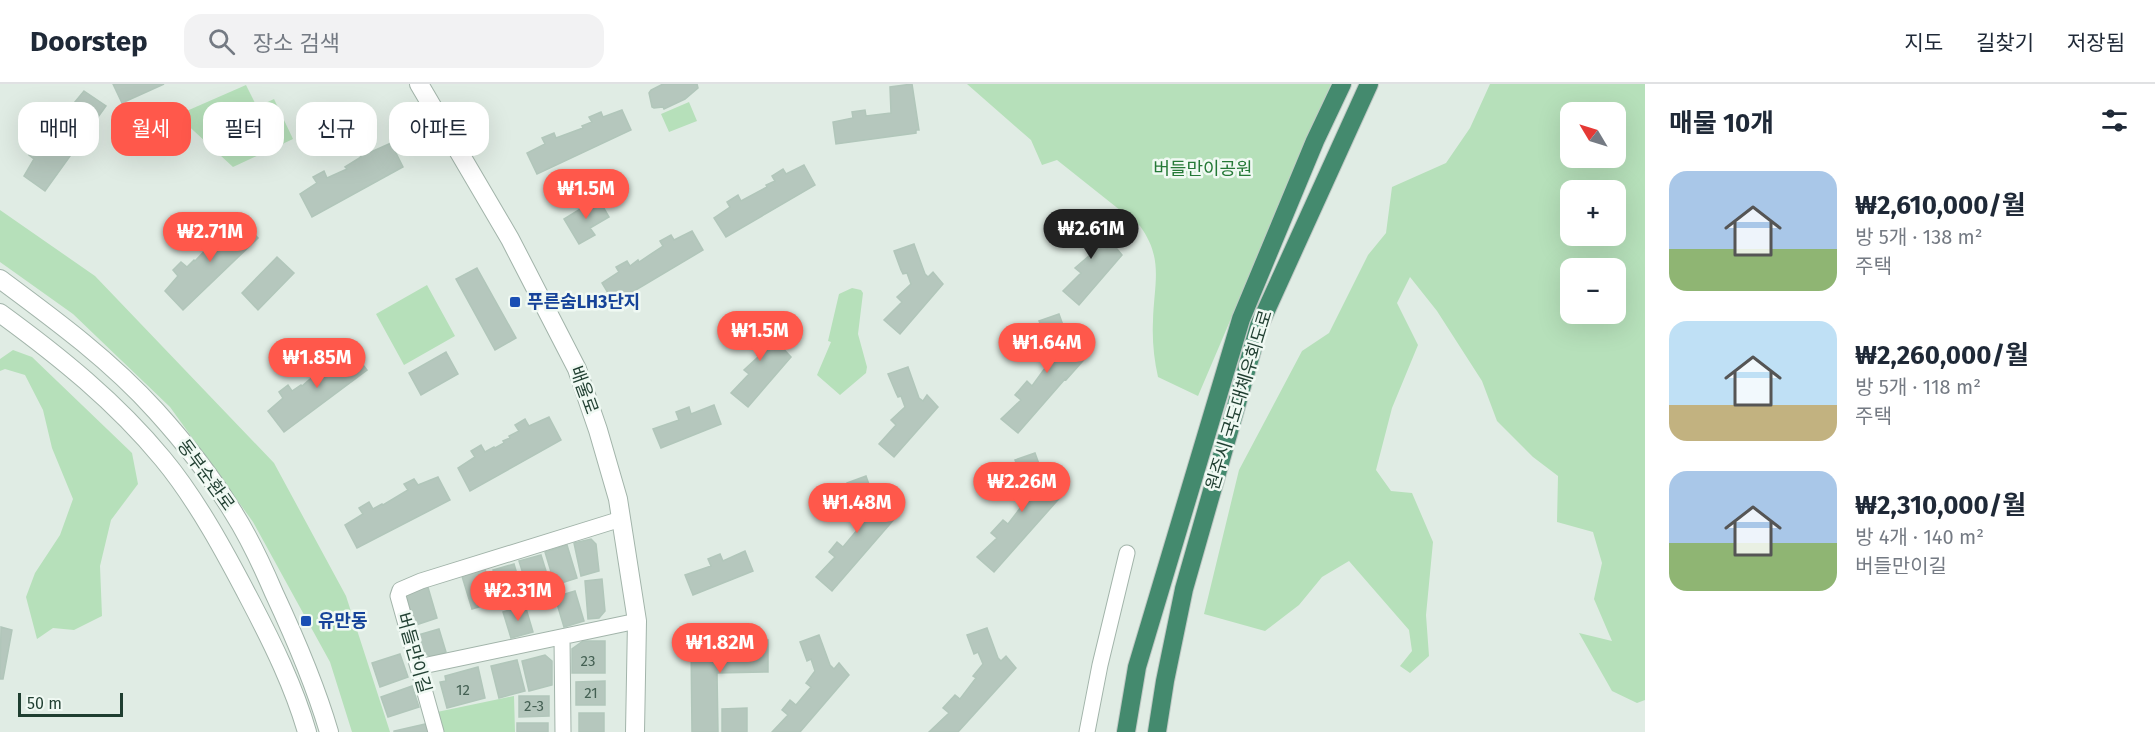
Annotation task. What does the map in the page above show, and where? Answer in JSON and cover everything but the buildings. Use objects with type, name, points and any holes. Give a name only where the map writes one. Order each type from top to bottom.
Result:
[{"type":"highway","points":[[1126,732],[1137,666],[1240,319],[1315,141],[1342,84]]},
{"type":"highway","name":"원주시 국도대체우회도로","points":[[1157,732],[1184,589],[1259,326],[1369,84]]},
{"type":"street","name":"배울로","points":[[419,84],[510,239],[578,369],[618,499],[637,621],[635,732]]},
{"type":"street","name":"동부순환로","points":[[0,279],[79,339],[135,390],[162,418],[210,477],[234,512],[254,549],[296,639],[329,732]]},
{"type":"street","name":"동부순환로","points":[[0,313],[75,370],[164,460],[213,532],[243,587],[275,648],[307,732]]},
{"type":"street","name":"버들만이길","points":[[436,732],[398,596],[400,590],[621,519]]},
{"type":"street","points":[[1087,732],[1100,665],[1127,553]]},
{"type":"street","points":[[418,667],[637,621]]},
{"type":"street","points":[[562,637],[563,732]]},
{"type":"green space","name":"버들만이공원","points":[[967,84],[1331,84],[1198,396],[1158,377],[1153,335],[1155,261],[1152,249],[1140,226],[1057,160],[1042,165],[1031,140]]},
{"type":"green space","points":[[1490,84],[1645,84],[1645,700],[1637,703],[1612,691],[1579,633],[1612,641],[1594,599],[1602,563],[1593,532],[1557,522],[1558,476],[1533,457],[1497,421],[1482,381],[1437,311],[1410,277],[1397,303],[1418,345],[1392,408],[1376,470],[1391,491],[1412,493],[1433,542],[1426,615],[1429,656],[1410,673],[1400,666],[1412,651],[1409,630],[1349,561],[1322,577],[1299,605],[1265,631],[1204,614],[1239,470],[1302,351],[1329,333],[1368,255],[1386,233],[1392,187],[1446,163],[1470,128]]},
{"type":"green space","points":[[246,85],[254,102],[207,102]]},
{"type":"green space","points":[[689,102],[697,121],[669,132],[661,114]]},
{"type":"green space","points":[[203,104],[203,139],[191,128],[191,109]]},
{"type":"green space","points":[[284,120],[293,139],[284,143]]},
{"type":"green space","points":[[221,156],[257,156],[233,167]]},
{"type":"green space","points":[[0,210],[95,276],[274,463],[346,596],[390,732],[352,732],[330,662],[253,522],[170,407],[73,314],[0,262]]},
{"type":"green space","points":[[427,285],[455,336],[404,365],[376,314]]},
{"type":"green space","points":[[852,288],[861,290],[863,293],[858,334],[867,367],[866,373],[840,395],[817,375],[831,342],[828,341],[839,294]]},
{"type":"green space","points":[[13,350],[32,357],[132,453],[138,484],[111,520],[100,566],[102,616],[74,630],[53,628],[37,639],[26,597],[35,573],[60,535],[73,499],[52,448],[43,410],[25,375],[5,369],[0,371],[0,359]]},
{"type":"green space","points":[[514,696],[515,732],[441,732],[437,712]]},
{"type":"place","name":"푸른숨LH3단지","points":[[515,302]]},
{"type":"place","name":"유만동","points":[[306,621]]}]
